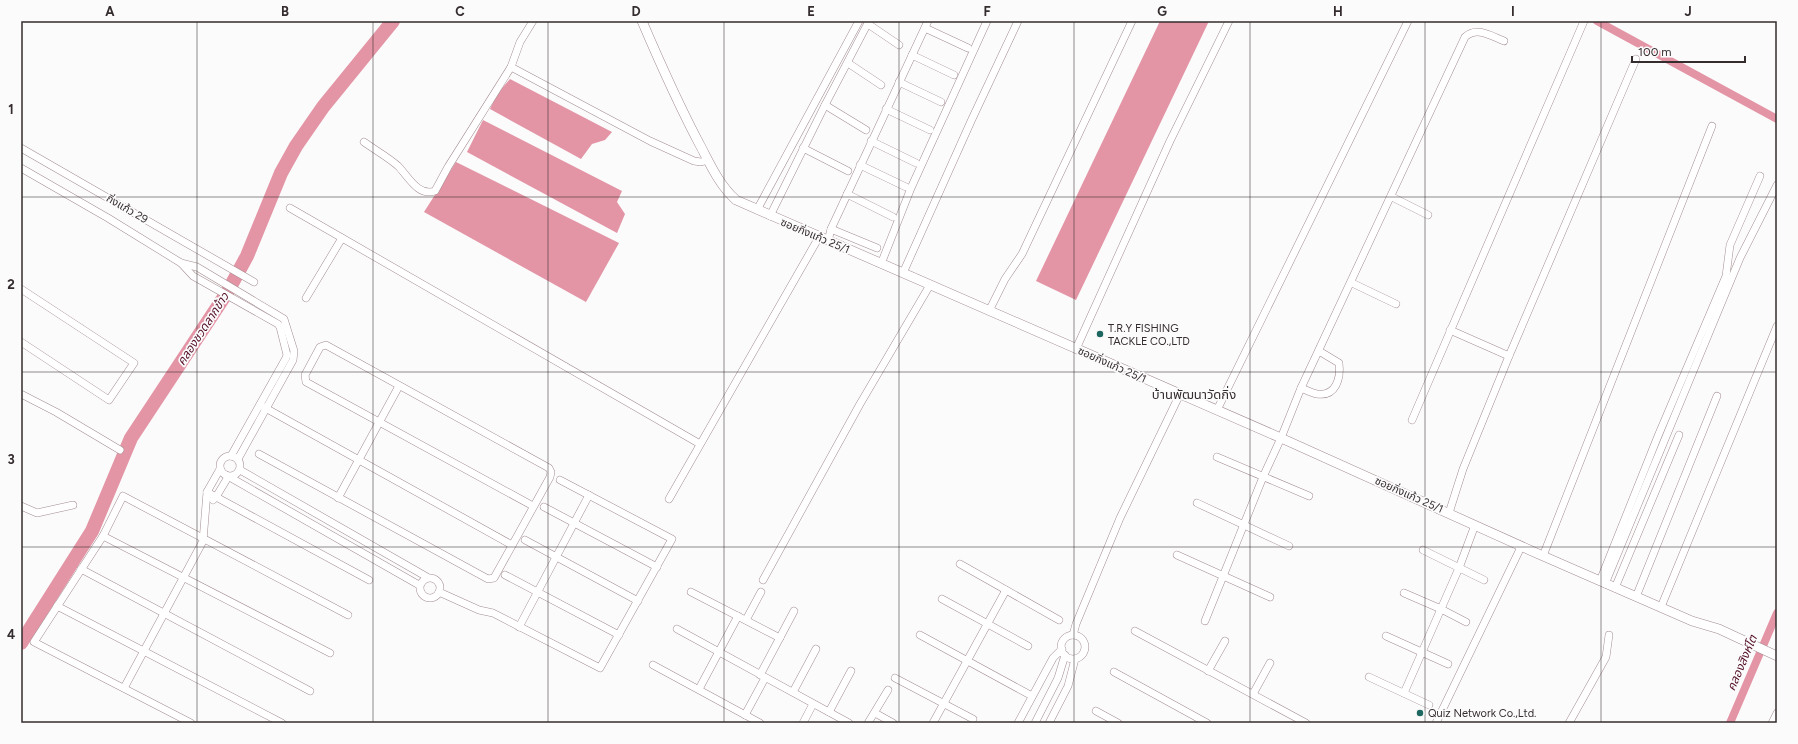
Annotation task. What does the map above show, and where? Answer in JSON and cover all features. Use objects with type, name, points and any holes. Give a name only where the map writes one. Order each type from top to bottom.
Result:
[{"type":"street","points":[[364,142],[398,166],[416,187],[424,192],[435,191],[448,167],[512,67],[520,42],[533,21]]},
{"type":"street","points":[[757,210],[859,21]]},
{"type":"street","points":[[881,264],[911,188],[987,21]]},
{"type":"street","points":[[903,274],[972,119],[1018,21]]},
{"type":"street","points":[[989,311],[1004,279],[1022,254],[1132,21]]},
{"type":"street","points":[[1076,349],[1170,141],[1229,21]]},
{"type":"street","points":[[1217,410],[1408,21]]},
{"type":"street","points":[[1412,420],[1584,21]]},
{"type":"street","name":"ซอยกิ่งแก้ว 25/1","points":[[643,22],[674,93],[708,160],[726,191],[736,200],[1281,438],[1521,547],[1692,622],[1719,629],[1777,656]]},
{"type":"street","points":[[770,216],[803,148],[869,22],[899,45]]},
{"type":"street","points":[[828,241],[831,229],[860,165],[927,24],[968,48]]},
{"type":"street","points":[[1205,621],[1263,476],[1302,388],[1465,37],[1471,32],[1476,32],[1504,41]]},
{"type":"street","points":[[912,55],[954,75]]},
{"type":"street","points":[[1449,513],[1463,469],[1509,356],[1636,59]]},
{"type":"street","points":[[848,63],[881,85]]},
{"type":"street","points":[[512,67],[650,141],[694,161],[701,162],[708,160]]},
{"type":"street","points":[[899,82],[941,102]]},
{"type":"street","points":[[825,105],[866,130]]},
{"type":"street","points":[[886,109],[930,130]]},
{"type":"street","points":[[1543,556],[1712,126]]},
{"type":"street","points":[[871,141],[916,164]]},
{"type":"street","name":"กิ่งแก้ว 29","points":[[21,148],[252,281]]},
{"type":"street","points":[[803,148],[848,171]]},
{"type":"street","points":[[860,165],[906,187]]},
{"type":"street","points":[[21,168],[108,218],[181,263],[193,276],[268,318],[280,327],[287,355],[231,456]]},
{"type":"street","points":[[1603,582],[1658,436],[1726,276],[1730,245],[1760,176]]},
{"type":"street","points":[[1603,582],[1740,258],[1777,185]]},
{"type":"street","points":[[847,194],[893,217]]},
{"type":"street","points":[[1392,197],[1428,216]]},
{"type":"street","points":[[290,208],[700,444]]},
{"type":"street","points":[[831,229],[876,248]]},
{"type":"street","points":[[669,499],[819,237]]},
{"type":"street","points":[[306,298],[342,238]]},
{"type":"street","points":[[181,263],[197,267],[281,316],[287,323],[295,356],[238,459]]},
{"type":"street","points":[[1352,283],[1396,304]]},
{"type":"street","points":[[763,580],[860,404],[930,285]]},
{"type":"street","points":[[21,290],[134,363],[109,400],[21,342]]},
{"type":"street","points":[[268,318],[272,311]]},
{"type":"street","points":[[1661,608],[1777,326]]},
{"type":"street","points":[[1450,330],[1509,356]]},
{"type":"street","points":[[259,454],[488,579],[494,578],[550,477],[551,472],[549,468],[326,345],[320,347],[305,375],[306,382],[533,506]]},
{"type":"street","points":[[1302,388],[1317,394],[1324,394],[1332,391],[1336,386],[1340,371],[1339,363],[1319,350]]},
{"type":"street","points":[[338,498],[359,462],[399,386]]},
{"type":"street","points":[[21,394],[120,450]]},
{"type":"street","points":[[1035,723],[1058,678],[1064,640],[1073,635],[1076,624],[1120,518],[1180,394]]},
{"type":"street","points":[[1636,597],[1717,396]]},
{"type":"street","points":[[260,405],[359,462],[512,545]]},
{"type":"street","points":[[1615,588],[1679,435]]},
{"type":"street","points":[[124,688],[203,539],[207,492],[220,469],[221,461],[225,457],[231,456],[238,459],[241,464],[240,470],[234,476],[227,476]]},
{"type":"street","points":[[1217,457],[1308,496]]},
{"type":"street","points":[[220,469],[227,476],[420,585]]},
{"type":"street","points":[[240,470],[427,577],[438,581],[440,586],[439,592],[433,598],[425,597],[421,593],[420,585],[422,580],[427,577]]},
{"type":"street","points":[[206,505],[216,497],[227,476]]},
{"type":"street","points":[[439,592],[479,610],[494,613],[600,668],[672,540],[560,480]]},
{"type":"street","points":[[207,492],[368,580]]},
{"type":"street","points":[[519,627],[589,495]]},
{"type":"street","points":[[191,723],[34,642],[103,536],[123,496],[348,615]]},
{"type":"street","points":[[1197,503],[1289,546]]},
{"type":"street","points":[[21,506],[36,513],[73,505]]},
{"type":"street","points":[[544,507],[575,522],[657,567]]},
{"type":"street","points":[[320,529],[326,520]]},
{"type":"street","points":[[1404,693],[1442,609],[1475,525]]},
{"type":"street","points":[[103,536],[330,653]]},
{"type":"street","points":[[525,540],[638,601]]},
{"type":"street","points":[[1436,723],[1521,547]]},
{"type":"street","points":[[1423,550],[1484,580]]},
{"type":"street","points":[[1177,555],[1270,597]]},
{"type":"street","points":[[960,564],[1059,620]]},
{"type":"street","points":[[81,569],[310,691]]},
{"type":"street","points":[[506,575],[537,593],[619,635]]},
{"type":"street","points":[[934,723],[1006,590]]},
{"type":"street","points":[[691,592],[780,638]]},
{"type":"street","points":[[746,620],[761,592]]},
{"type":"street","points":[[1404,593],[1442,609],[1466,622]]},
{"type":"street","points":[[942,599],[1028,646]]},
{"type":"street","points":[[58,606],[282,723]]},
{"type":"street","points":[[745,715],[794,611]]},
{"type":"street","points":[[699,689],[738,616]]},
{"type":"street","points":[[677,629],[849,723]]},
{"type":"street","points":[[1135,631],[1306,723]]},
{"type":"street","points":[[920,635],[1032,696]]},
{"type":"street","points":[[1073,635],[1082,639],[1085,646],[1083,654],[1074,658]]},
{"type":"street","points":[[1568,723],[1606,657],[1609,635]]},
{"type":"street","points":[[1386,636],[1448,664]]},
{"type":"street","points":[[1208,671],[1225,642]]},
{"type":"street","points":[[793,692],[816,649]]},
{"type":"street","points":[[1063,652],[1074,658]]},
{"type":"street","points":[[1018,723],[1053,658],[1063,652]]},
{"type":"street","points":[[1049,723],[1068,686],[1074,658]]},
{"type":"street","points":[[1253,694],[1270,663]]},
{"type":"street","points":[[653,665],[760,723]]},
{"type":"street","points":[[829,712],[851,671]]},
{"type":"street","points":[[1114,672],[1207,723]]},
{"type":"street","points":[[1369,677],[1430,705]]},
{"type":"street","points":[[895,678],[973,719]]},
{"type":"street","points":[[868,723],[888,690]]},
{"type":"street","points":[[1047,698],[1058,704]]},
{"type":"street","points":[[803,723],[813,704]]},
{"type":"street","points":[[1096,711],[1118,723]]},
{"type":"street","points":[[875,713],[893,723]]},
{"type":"street","points":[[1772,723],[1777,713]]},
{"type":"shaded area","points":[[1160,21],[1209,21],[1076,300],[1036,281]]},
{"type":"shaded area","points":[[510,79],[612,132],[605,140],[592,144],[581,159],[490,109],[497,94]]},
{"type":"shaded area","points":[[483,120],[622,191],[617,202],[625,214],[617,233],[467,152]]},
{"type":"shaded area","points":[[456,162],[619,243],[586,302],[424,212]]},
{"type":"waterway","name":"คลองชวดลากข้าว","points":[[21,643],[92,531],[131,438],[228,291],[247,256],[281,173],[296,146],[323,107],[393,21]]},
{"type":"waterway","points":[[1597,21],[1777,119]]},
{"type":"waterway","name":"คลองสิงห์โต","points":[[1730,723],[1777,613]]},
{"type":"place","name":"T.R.Y FISHING TACKLE CO.,LTD","points":[[1100,334]]},
{"type":"place","name":"Quiz Network Co.,Ltd.","points":[[1420,713]]},
{"type":"district","name":"บ้านพัฒนาวัดกิ่ง","points":[[1194,394]]}]
